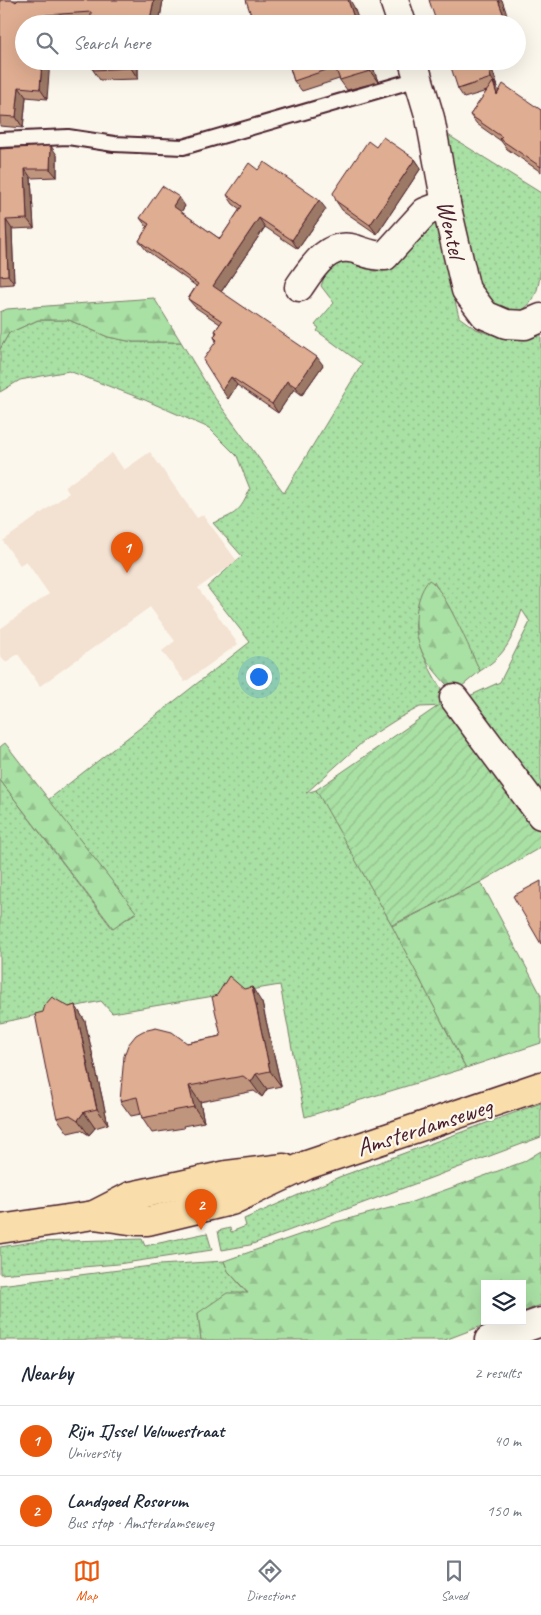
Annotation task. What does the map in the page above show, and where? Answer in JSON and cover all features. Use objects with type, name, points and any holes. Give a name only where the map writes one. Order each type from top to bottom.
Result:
[{"type":"main road","name":"Amsterdamseweg","points":[[0,1229],[94,1215],[148,1221],[222,1204],[307,1165],[541,1086]]},
{"type":"street","points":[[394,0],[399,15]]},
{"type":"street","name":"Wentel","points":[[416,70],[430,118],[446,204],[466,290],[485,315],[506,324],[525,326],[541,318]]},
{"type":"street","points":[[299,287],[319,258],[337,249],[354,248],[372,256],[385,256],[425,212],[446,204]]},
{"type":"street","points":[[454,698],[541,814]]},
{"type":"street","points":[[489,1340],[541,1322]]},
{"type":"lane","points":[[0,140],[68,137],[114,144],[183,147],[416,70]]},
{"type":"shaded area","points":[[150,452],[197,518],[203,515],[237,561],[198,588],[238,644],[185,682],[162,651],[175,641],[150,607],[40,686],[18,654],[6,662],[0,655],[0,629],[49,594],[26,561],[20,565],[3,541],[69,493],[65,487],[112,453],[124,470]]},
{"type":"green space","points":[[440,130],[541,193],[539,281],[533,300],[527,307],[518,312],[507,314],[493,303],[477,284]]},
{"type":"green space","points":[[433,222],[436,225],[459,317],[474,328],[489,334],[515,338],[541,328],[541,790],[536,793],[465,698],[500,682],[530,622],[522,610],[511,638],[503,652],[480,671],[434,582],[417,616],[416,630],[427,663],[449,702],[445,706],[420,707],[366,739],[306,793],[316,790],[327,806],[392,925],[466,1068],[305,1117],[280,985],[112,1013],[101,1001],[0,1023],[0,780],[112,928],[136,913],[48,800],[250,642],[207,587],[242,556],[213,523],[236,511],[243,503],[250,489],[237,456],[209,428],[145,400],[69,371],[20,380],[0,392],[0,349],[9,333],[38,320],[69,320],[108,337],[133,342],[181,342],[215,398],[284,493],[362,364],[317,331],[319,328],[315,325],[334,303],[321,286],[327,269],[345,258],[374,271],[384,271]]},
{"type":"green space","points":[[154,298],[181,342],[133,342],[108,337],[69,320],[38,320],[9,333],[0,349],[0,312],[7,309]]},
{"type":"green space","points":[[429,580],[442,594],[480,671],[454,693],[427,661],[419,642],[416,620],[417,609],[423,588]]},
{"type":"green space","points":[[444,702],[541,826],[541,847],[481,882],[392,925],[316,790]]},
{"type":"green space","points":[[5,743],[136,912],[113,928],[0,780],[0,747]]},
{"type":"green space","points":[[481,882],[541,995],[541,1043],[466,1068],[392,926]]},
{"type":"green space","points":[[541,1103],[541,1137],[250,1245],[222,1250],[218,1231],[230,1228],[231,1232],[246,1226],[244,1219],[339,1177]]},
{"type":"green space","points":[[541,1151],[541,1305],[526,1311],[526,1280],[481,1280],[481,1325],[484,1325],[445,1340],[201,1340],[198,1313],[227,1293],[248,1293],[228,1271],[224,1261],[336,1222],[409,1203],[523,1162]]},
{"type":"green space","points":[[207,1233],[212,1250],[118,1264],[0,1274],[0,1247],[32,1242],[142,1239],[145,1246]]},
{"type":"green space","points":[[224,1261],[228,1271],[248,1294],[198,1313],[201,1340],[0,1340],[0,1285],[159,1265]]},
{"type":"building","points":[[0,0],[13,0],[16,2],[18,0],[154,0],[151,15],[91,15],[91,12],[15,15],[15,70],[41,70],[40,89],[19,87],[16,117],[0,116]]},
{"type":"building","points":[[246,0],[348,0],[353,15],[251,15]]},
{"type":"building","points":[[429,0],[498,0],[504,15],[434,15]]},
{"type":"building","points":[[291,70],[326,70],[294,81]]},
{"type":"building","points":[[336,70],[370,70],[370,71],[340,80]]},
{"type":"building","points":[[452,70],[489,70],[491,78],[458,89]]},
{"type":"building","points":[[493,82],[497,95],[503,84],[541,110],[541,167],[500,139],[502,137],[470,115]]},
{"type":"building","points":[[383,137],[415,159],[370,225],[336,201],[333,193],[368,141],[376,147]]},
{"type":"building","points":[[51,146],[50,169],[25,169],[27,219],[6,220],[8,275],[0,276],[0,149]]},
{"type":"building","points":[[264,162],[319,200],[292,240],[259,218],[213,286],[317,357],[296,387],[287,381],[272,404],[231,377],[222,390],[203,360],[217,340],[214,337],[217,332],[215,331],[222,321],[188,299],[198,284],[139,241],[149,224],[140,218],[162,186],[179,197],[173,206],[220,239],[242,206],[227,195],[249,163],[258,170]]},
{"type":"building","points":[[541,881],[541,944],[513,896]]},
{"type":"building","points":[[229,976],[244,989],[252,987],[270,1071],[256,1074],[251,1082],[243,1076],[189,1086],[194,1107],[142,1118],[137,1097],[120,1101],[124,1056],[128,1045],[136,1035],[156,1028],[172,1032],[187,1043],[221,1036],[212,997],[217,995]]},
{"type":"building","points":[[52,997],[69,1007],[75,1005],[97,1109],[84,1112],[78,1120],[70,1115],[57,1118],[48,1080],[35,1014],[43,1012],[45,1005]]},
{"type":"place","name":"Rijn IJssel Veluwestraat","points":[[127,573]]},
{"type":"place","name":"Landgoed Rosorum","points":[[201,1230]]}]
